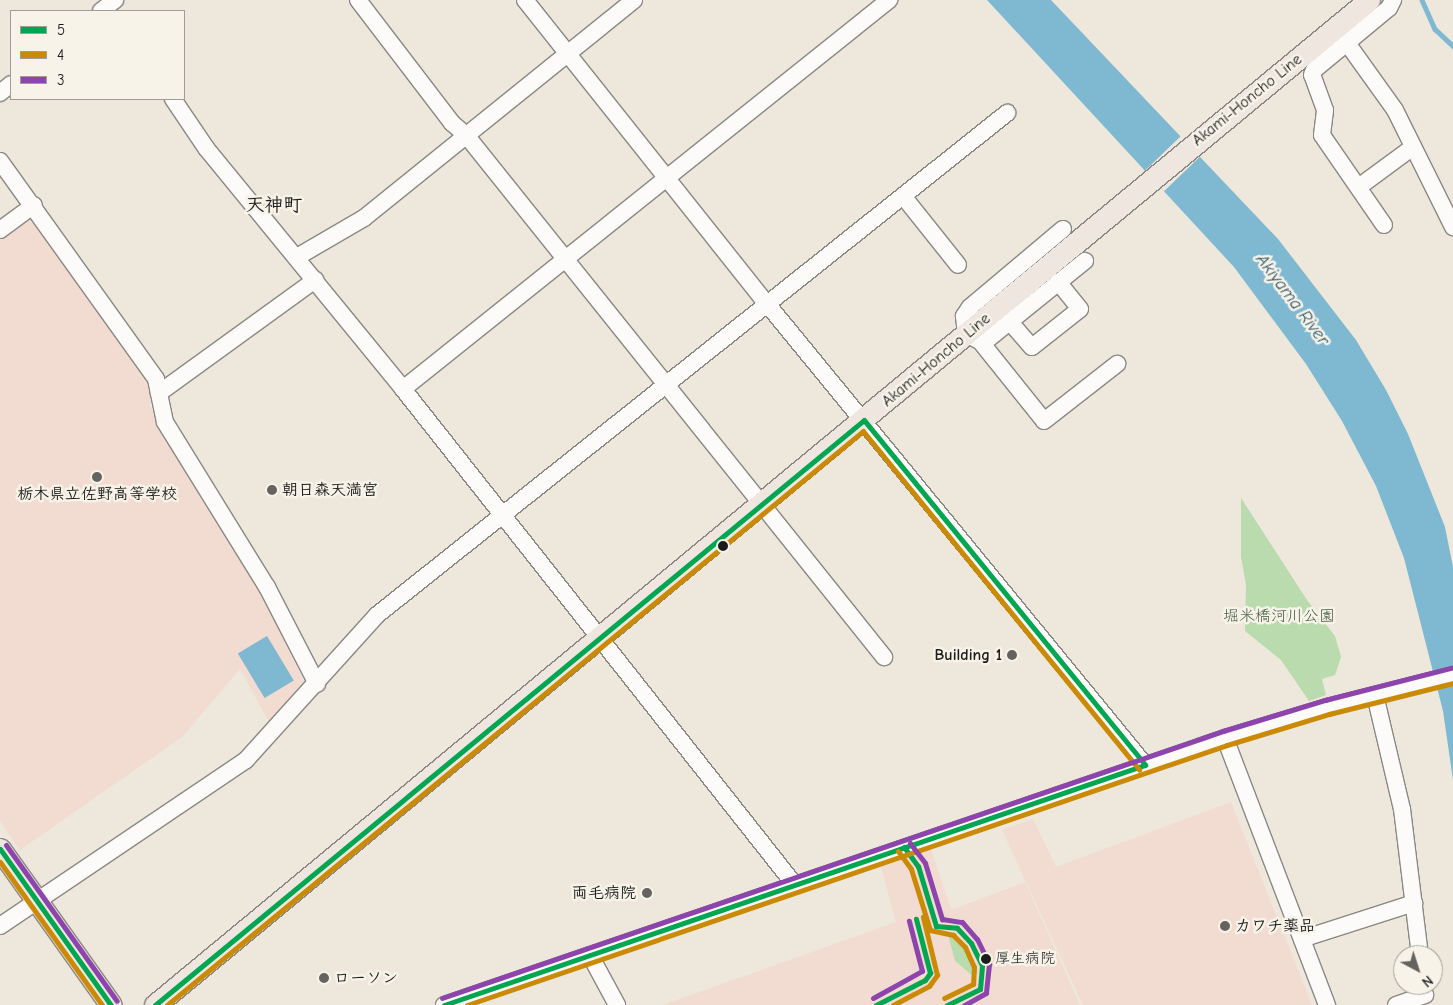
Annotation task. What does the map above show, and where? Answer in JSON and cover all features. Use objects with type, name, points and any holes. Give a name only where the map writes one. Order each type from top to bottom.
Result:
[{"type":"main road","name":"Akami-Honcho Line","points":[[155,1005],[864,420],[973,337],[1086,233],[1369,0]]},
{"type":"main road","points":[[0,849],[112,1005]]},
{"type":"street","points":[[358,0],[452,123],[466,135],[884,657]]},
{"type":"street","points":[[525,0],[768,305],[1145,765]]},
{"type":"street","points":[[297,257],[364,218],[566,52],[634,0]]},
{"type":"street","points":[[403,389],[890,0]]},
{"type":"street","points":[[1384,225],[1360,186],[1322,135],[1325,110],[1312,75],[1314,70],[1389,8],[1393,0]]},
{"type":"street","points":[[1347,43],[1381,88],[1453,228]]},
{"type":"street","points":[[0,93],[10,85]]},
{"type":"street","points":[[174,100],[206,148],[403,389],[794,884]]},
{"type":"street","points":[[0,926],[246,760],[377,616],[1007,113]]},
{"type":"street","points":[[1360,186],[1413,147]]},
{"type":"street","points":[[0,161],[34,205],[156,379],[165,422],[267,587],[317,684]]},
{"type":"street","points":[[903,196],[958,265]]},
{"type":"street","points":[[0,230],[34,205]]},
{"type":"street","points":[[1064,229],[970,307],[964,316],[973,337],[1044,421],[1117,364]]},
{"type":"street","points":[[973,337],[987,340],[1085,260]]},
{"type":"street","points":[[159,393],[315,280]]},
{"type":"street","points":[[1010,322],[1032,347],[1080,309],[1058,282]]},
{"type":"street","points":[[444,1005],[1224,738],[1453,675]]},
{"type":"street","points":[[1375,695],[1402,809],[1419,945]]},
{"type":"street","points":[[1224,738],[1327,1005]]},
{"type":"street","points":[[1302,939],[1414,903]]},
{"type":"street","points":[[590,955],[617,1005]]},
{"type":"street","points":[[1396,1005],[1425,995]]},
{"type":"shaded area","name":"栃木県立佐野高等学校","points":[[29,212],[151,384],[150,407],[239,548],[304,682],[269,722],[240,669],[182,737],[20,850],[0,821],[0,233]]},
{"type":"shaded area","points":[[1231,802],[1312,1005],[1083,1005],[1002,830],[1033,819],[1056,867]]},
{"type":"shaded area","points":[[931,849],[951,910],[1025,882],[1080,1005],[663,1005],[896,922],[881,867]]},
{"type":"green space","name":"堀米橋河川公園","points":[[1241,498],[1307,600],[1335,636],[1341,657],[1335,675],[1322,679],[1326,695],[1309,701],[1281,660],[1245,631],[1246,585],[1241,557]]},
{"type":"green space","points":[[948,934],[966,947],[978,972],[974,977],[955,961]]},
{"type":"water","name":"Akiyama River","points":[[987,0],[1051,0],[1278,239],[1356,340],[1386,390],[1408,434],[1445,527],[1453,567],[1453,780],[1443,711],[1404,558],[1376,486],[1342,421],[1306,364],[1234,267]]},
{"type":"water","points":[[267,636],[294,681],[265,698],[238,654]]},
{"type":"pier","points":[[1182,135],[1201,155],[1164,191],[1145,171]]},
{"type":"waterway","points":[[1422,0],[1435,29],[1453,46]]},
{"type":"transit line","name":"5","points":[[864,420],[1145,765]]},
{"type":"transit line","name":"5","points":[[155,1005],[864,420]]},
{"type":"transit line","name":"4","points":[[167,1005],[863,431],[1139,770]]},
{"type":"transit line","name":"3","points":[[442,998],[1223,731],[1325,700],[1451,668]]},
{"type":"transit line","name":"4","points":[[467,1005],[1227,745],[1329,714],[1453,683]]},
{"type":"transit line","name":"5","points":[[444,1005],[1145,765]]},
{"type":"transit line","name":"3","points":[[910,843],[925,863],[942,919],[962,922],[977,939],[989,964],[986,993],[964,1005]]},
{"type":"transit line","name":"3","points":[[6,845],[117,1001]]},
{"type":"transit line","name":"5","points":[[904,847],[918,866],[936,926],[957,928],[971,943],[982,966],[980,989],[947,1005]]},
{"type":"transit line","name":"5","points":[[0,849],[111,1005]]},
{"type":"transit line","name":"4","points":[[898,851],[911,869],[930,930],[953,935],[965,947],[974,967],[973,984],[944,998]]},
{"type":"transit line","name":"4","points":[[0,862],[102,1005]]},
{"type":"transit line","name":"4","points":[[893,1005],[929,986],[937,975],[923,917]]},
{"type":"transit line","name":"5","points":[[876,1005],[925,980],[930,973],[916,919]]},
{"type":"transit line","name":"3","points":[[873,998],[922,971],[909,921]]},
{"type":"place","name":"栃木県立佐野高等学校","points":[[97,477]]},
{"type":"place","name":"朝日森天満宮","points":[[272,490]]},
{"type":"place","name":"Building 1","points":[[1012,655]]},
{"type":"place","name":"両毛病院","points":[[647,893]]},
{"type":"place","name":"カワチ薬品","points":[[1225,926]]},
{"type":"place","name":"厚生病院","points":[[986,959]]},
{"type":"place","name":"ローソン","points":[[324,978]]},
{"type":"district","name":"天神町","points":[[274,206]]}]
